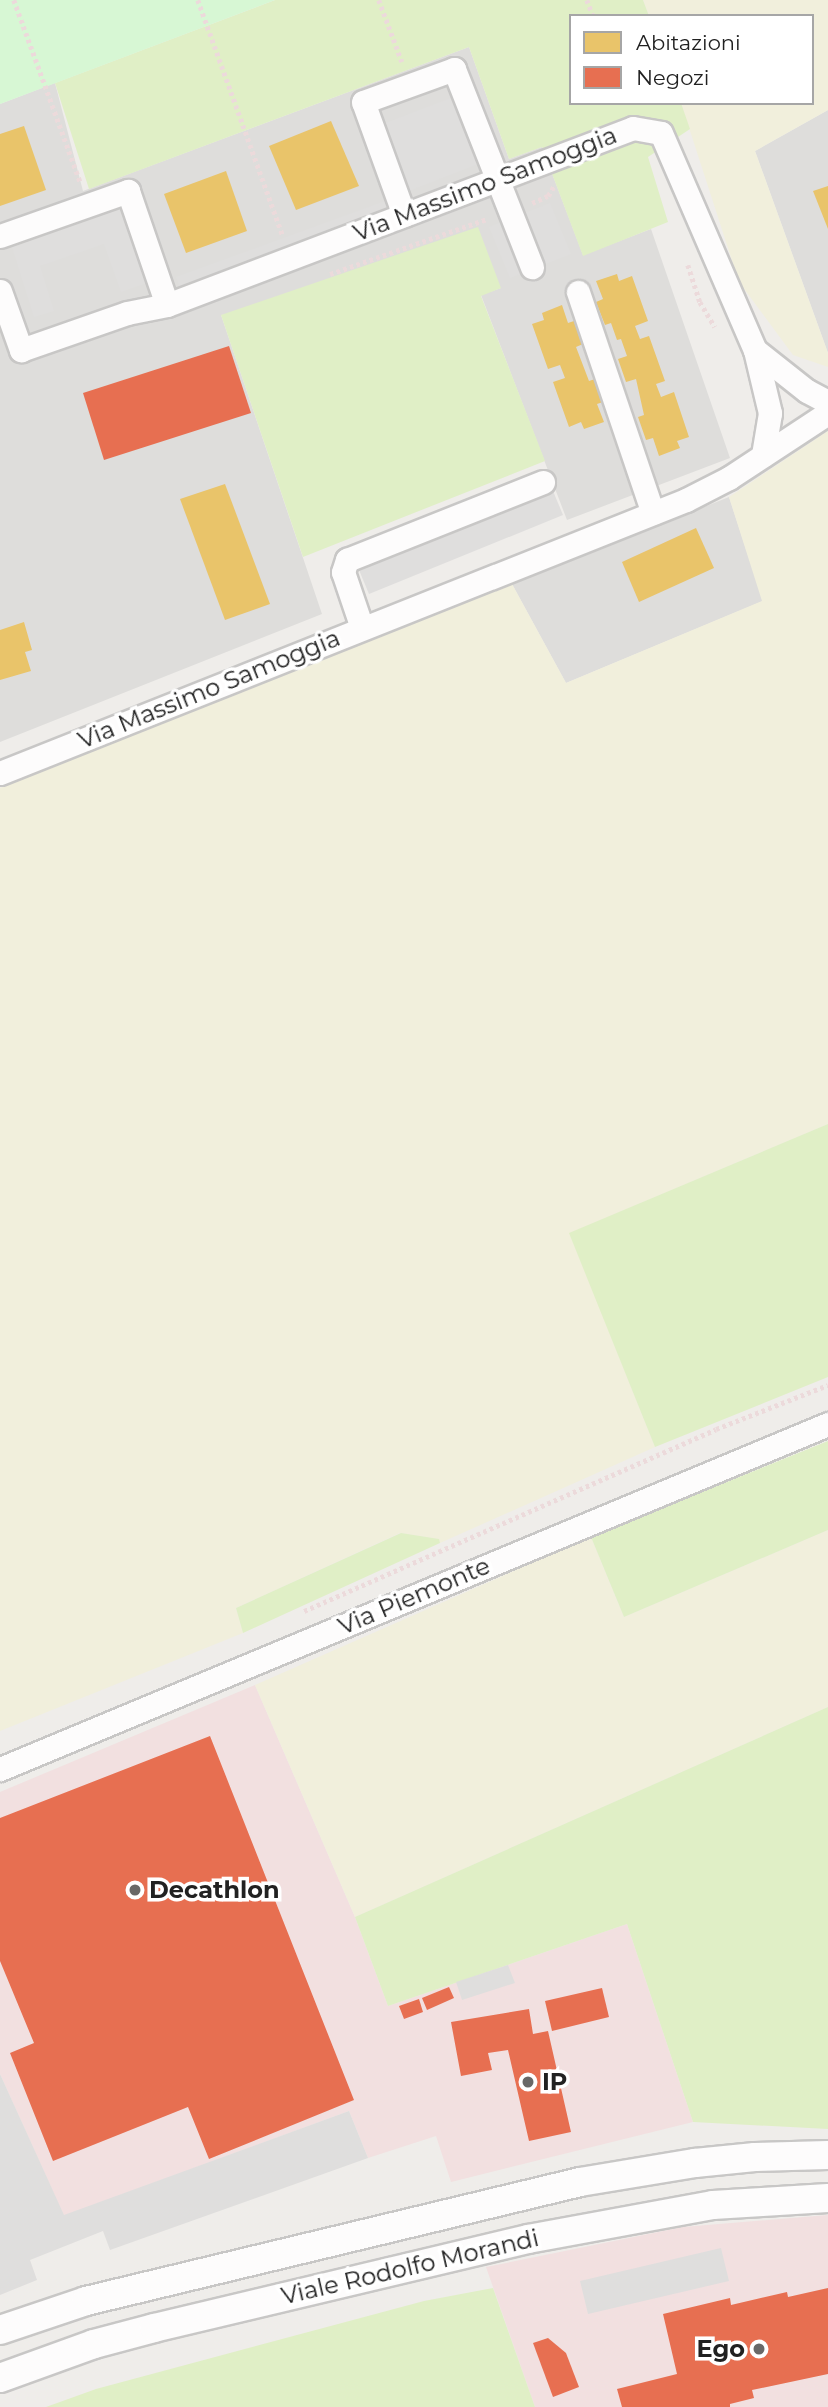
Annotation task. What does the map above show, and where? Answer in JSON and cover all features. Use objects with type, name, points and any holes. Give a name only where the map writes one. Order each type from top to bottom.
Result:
[{"type":"street","points":[[404,215],[363,102],[454,69],[532,267]]},
{"type":"street","name":"Via Massimo Samoggia","points":[[0,291],[21,350],[127,313],[167,305],[633,128],[661,133],[755,350],[770,413],[764,456]]},
{"type":"street","points":[[0,236],[128,191],[167,305]]},
{"type":"street","points":[[578,292],[653,513]]},
{"type":"street","name":"Via Massimo Samoggia","points":[[755,350],[807,391],[828,401]]},
{"type":"street","name":"Via Massimo Samoggia","points":[[0,773],[653,513],[729,478],[828,413]]},
{"type":"street","points":[[362,628],[343,572],[347,560],[543,482]]},
{"type":"street","name":"Via Piemonte","points":[[0,1769],[828,1424]]},
{"type":"street","name":"Viale Rodolfo Morandi","points":[[0,2330],[99,2298],[580,2182],[695,2163],[755,2157],[828,2155]]},
{"type":"street","name":"Viale Rodolfo Morandi","points":[[0,2378],[94,2344],[154,2328],[528,2239],[713,2206],[828,2198]]},
{"type":"path","points":[[14,0],[88,205]]},
{"type":"path","points":[[198,0],[290,258]]},
{"type":"path","points":[[380,0],[411,85]]},
{"type":"path","points":[[291,1617],[716,1429],[828,1385]]},
{"type":"shaded area","points":[[643,0],[828,0],[828,110],[755,151],[828,353],[828,367],[793,355],[739,282],[682,105],[814,105],[814,14],[648,14]]},
{"type":"shaded area","points":[[469,47],[509,159],[542,147],[583,255],[651,229],[730,458],[567,520],[481,295],[501,288],[221,315],[322,614],[0,742],[0,104],[55,83],[83,191]]},
{"type":"shaded area","points":[[456,96],[483,162],[409,191],[383,124]]},
{"type":"shaded area","points":[[828,110],[828,353],[755,151]]},
{"type":"shaded area","points":[[385,201],[389,211],[182,292],[176,277]]},
{"type":"shaded area","points":[[118,203],[147,283],[121,292],[104,244],[40,266],[54,311],[34,317],[11,244]]},
{"type":"shaded area","points":[[550,203],[571,254],[510,278],[489,227]]},
{"type":"shaded area","points":[[828,431],[828,1124],[570,1233],[655,1447],[440,1543],[438,1539],[400,1533],[236,1608],[243,1633],[0,1731],[0,788],[512,584],[566,683],[762,601],[729,497]]},
{"type":"shaded area","points":[[553,491],[563,515],[369,594],[359,570]]},
{"type":"shaded area","points":[[729,497],[763,601],[566,683],[512,584]]},
{"type":"shaded area","points":[[828,1530],[828,1707],[355,1917],[255,1685],[591,1537],[624,1617]]},
{"type":"shaded area","points":[[255,1685],[355,1917],[388,2006],[627,1924],[693,2122],[451,2182],[436,2136],[368,2158],[349,2111],[64,2216],[0,2074],[0,1792]]},
{"type":"shaded area","points":[[508,1965],[515,1983],[462,2000],[456,1982]]},
{"type":"shaded area","points":[[0,2074],[64,2215],[349,2111],[368,2158],[110,2250],[103,2231],[30,2260],[37,2280],[0,2295]]},
{"type":"shaded area","points":[[828,2215],[828,2407],[535,2407],[486,2267],[683,2227]]},
{"type":"shaded area","points":[[721,2248],[729,2281],[588,2314],[580,2281]]},
{"type":"green space","points":[[0,0],[275,0],[0,104]]},
{"type":"green space","points":[[275,0],[643,0],[648,14],[569,14],[569,105],[682,105],[690,129],[648,157],[668,222],[583,256],[542,147],[509,159],[469,47],[89,189],[55,83]]},
{"type":"green space","points":[[478,227],[501,288],[481,296],[545,461],[303,557],[221,315]]},
{"type":"green space","points":[[828,1124],[828,1377],[655,1447],[569,1233]]},
{"type":"green space","points":[[828,1441],[828,1530],[624,1617],[591,1537]]},
{"type":"green space","points":[[401,1533],[439,1539],[440,1543],[243,1633],[236,1608]]},
{"type":"green space","points":[[828,1707],[828,2129],[693,2122],[627,1924],[388,2006],[355,1917]]},
{"type":"green space","points":[[493,2288],[535,2407],[46,2407],[96,2389],[424,2301]]},
{"type":"building: Abitazioni","points":[[331,121],[359,186],[296,210],[269,146]]},
{"type":"building: Abitazioni","points":[[24,126],[46,190],[0,206],[0,134]]},
{"type":"building: Abitazioni","points":[[226,171],[247,231],[186,253],[164,194]]},
{"type":"building: Abitazioni","points":[[828,186],[828,229],[813,191]]},
{"type":"building: Abitazioni","points":[[617,274],[619,281],[632,276],[648,321],[635,326],[640,339],[649,336],[665,381],[656,384],[661,397],[674,392],[689,437],[677,441],[680,448],[659,456],[653,438],[646,440],[638,417],[644,415],[636,379],[626,382],[618,359],[627,356],[621,339],[617,340],[611,323],[605,325],[596,302],[603,299],[596,281]]},
{"type":"building: Abitazioni","points":[[562,305],[568,323],[574,321],[583,344],[576,347],[589,381],[595,379],[603,402],[597,404],[604,422],[584,429],[581,422],[569,427],[553,382],[565,378],[560,365],[548,369],[532,324],[544,320],[542,313]]},
{"type":"building: Abitazioni","points":[[225,484],[270,604],[225,620],[180,499]]},
{"type":"building: Abitazioni","points":[[696,528],[714,568],[639,602],[622,562]]},
{"type":"building: Abitazioni","points":[[24,622],[32,650],[25,652],[31,671],[0,680],[0,630]]},
{"type":"building: Negozi","points":[[229,346],[251,413],[104,460],[83,393]]},
{"type":"building: Negozi","name":"Decathlon","points":[[210,1736],[354,2100],[209,2159],[188,2107],[53,2161],[10,2053],[34,2043],[0,1961],[0,1818]]},
{"type":"building: Negozi","points":[[449,1987],[454,1998],[427,2010],[422,1998]]},
{"type":"building: Negozi","points":[[602,1988],[609,2017],[552,2031],[545,2001]]},
{"type":"building: Negozi","points":[[419,1999],[423,2012],[404,2019],[399,2006]]},
{"type":"building: Negozi","points":[[529,2009],[533,2034],[548,2031],[571,2132],[529,2141],[508,2050],[488,2053],[492,2070],[461,2076],[451,2022]]},
{"type":"building: Negozi","points":[[828,2288],[828,2374],[752,2390],[754,2398],[730,2404],[730,2407],[622,2407],[617,2389],[677,2374],[663,2314],[730,2298],[731,2305],[787,2292],[788,2297]]},
{"type":"building: Negozi","points":[[548,2338],[566,2353],[579,2387],[553,2397],[533,2343]]},
{"type":"place","name":"Decathlon","points":[[135,1890]]},
{"type":"place","name":"IP","points":[[528,2082]]},
{"type":"place","name":"Ego","points":[[759,2349]]}]
